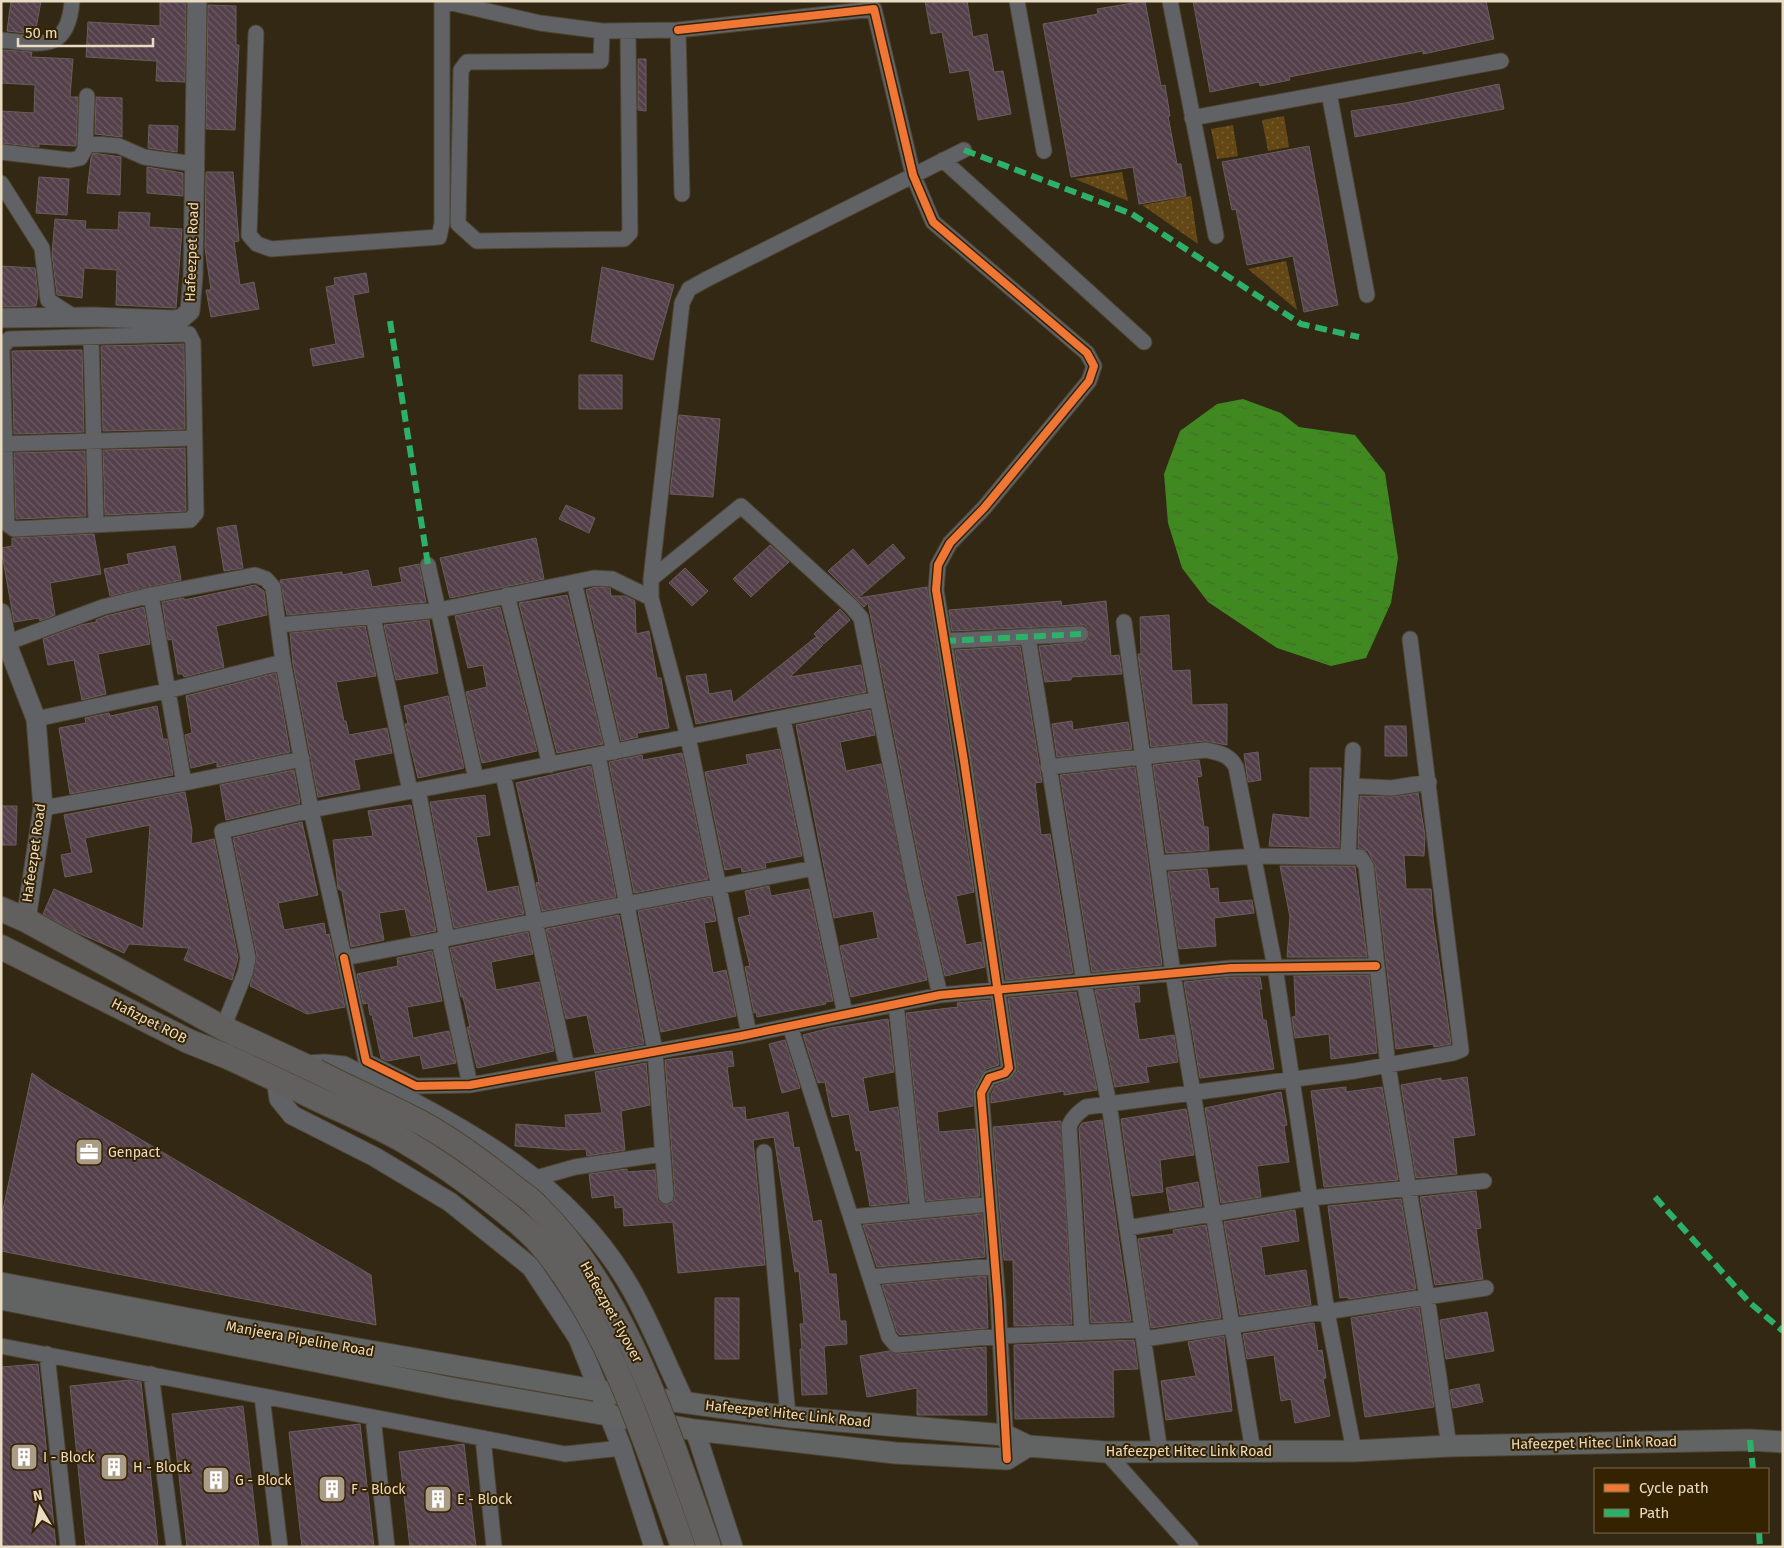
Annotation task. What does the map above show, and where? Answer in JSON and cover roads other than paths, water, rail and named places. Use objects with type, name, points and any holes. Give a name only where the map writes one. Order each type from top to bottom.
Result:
[{"type":"main road","name":"Hafeezpet Flyover","points":[[1,909],[26,920],[223,1028],[416,1120],[485,1165],[536,1204],[565,1235],[595,1279],[641,1364],[666,1426],[709,1547]]},
{"type":"main road","name":"Hafizpet ROB","points":[[1,947],[188,1041],[228,1056],[276,1079]]},
{"type":"main road","name":"Hafeezpet Flyover","points":[[276,1079],[403,1141],[464,1180],[520,1223],[547,1251],[574,1291],[619,1374],[683,1547]]},
{"type":"main road","name":"Manjeera Pipeline Road","points":[[1,1283],[564,1407],[695,1430],[895,1453],[1007,1459]]},
{"type":"main road","name":"Manjeera Pipeline Road","points":[[1,1299],[284,1346],[600,1391]]},
{"type":"main road","name":"Hafeezpet Hitec Link Road","points":[[600,1391],[791,1417],[1005,1435],[1028,1446],[1106,1452],[1354,1451],[1449,1446],[1750,1440],[1783,1442]]},
{"type":"main road","points":[[1007,1459],[1028,1446]]},
{"type":"street","points":[[1,40],[44,44],[58,38],[68,25],[72,1]]},
{"type":"street","name":"Hafeezpet Road","points":[[1,318],[74,317],[174,320],[181,319],[190,311],[193,276],[197,1]]},
{"type":"street","points":[[256,33],[250,235],[257,244],[271,249],[439,237],[442,214],[442,1],[540,23],[602,31],[628,32],[678,30],[873,5],[913,175],[933,222],[1088,353],[1094,366],[1089,381],[984,508],[950,543],[938,565],[936,590],[964,761],[996,990],[1009,1068],[1004,1073],[990,1078],[981,1093],[1000,1336],[1007,1459]]},
{"type":"street","points":[[1170,1],[1216,236]]},
{"type":"street","points":[[1021,2],[1044,152]]},
{"type":"street","points":[[678,30],[682,194]]},
{"type":"street","points":[[602,31],[601,61],[467,62],[461,70],[458,224],[476,241],[624,239],[630,233],[628,32]]},
{"type":"street","points":[[1192,118],[1501,60]]},
{"type":"street","points":[[1329,93],[1367,295]]},
{"type":"street","points":[[1,152],[70,160],[80,158],[85,143],[87,96]]},
{"type":"street","points":[[85,143],[119,146],[144,157],[194,164]]},
{"type":"street","points":[[749,1034],[688,737],[652,598],[652,579],[682,303],[689,289],[964,150]]},
{"type":"street","points":[[943,160],[1144,342]]},
{"type":"street","points":[[1,183],[42,248],[48,300],[74,317]]},
{"type":"street","points":[[189,334],[193,342],[196,513],[190,520],[14,529],[7,524],[3,444],[2,348],[9,339],[91,337],[189,334]]},
{"type":"street","points":[[91,337],[96,524]]},
{"type":"street","points":[[3,444],[194,438]]},
{"type":"street","points":[[652,579],[741,506],[852,607],[861,618],[915,888],[940,995]]},
{"type":"street","points":[[428,565],[476,779]]},
{"type":"street","points":[[4,644],[104,607],[151,595],[255,575],[266,579],[272,587],[283,662],[311,810],[366,1061],[416,1086],[470,1085],[749,1034],[940,995],[1231,968],[1376,966]]},
{"type":"street","points":[[279,625],[439,610],[594,578],[612,580],[652,598]]},
{"type":"street","points":[[574,582],[614,752]]},
{"type":"street","points":[[151,595],[166,691],[184,783]]},
{"type":"street","points":[[507,595],[550,765]]},
{"type":"street","name":"Hafeezpet Road","points":[[1,613],[4,644],[36,719],[43,808],[26,920]]},
{"type":"street","points":[[373,617],[414,791],[470,1085]]},
{"type":"street","points":[[1124,622],[1173,974],[1253,1451]]},
{"type":"street","points":[[944,640],[1081,634]]},
{"type":"street","points":[[1028,637],[1084,982],[1109,1104],[1160,1452]]},
{"type":"street","points":[[1082,1332],[1069,1126],[1073,1117],[1086,1107],[1388,1066],[1453,1054],[1461,1050],[1410,640]]},
{"type":"street","points":[[36,719],[166,691],[283,662]]},
{"type":"street","points":[[223,1028],[245,973],[248,958],[222,831],[311,810],[550,765],[877,699]]},
{"type":"street","points":[[782,719],[845,1014]]},
{"type":"street","points":[[1048,767],[1206,750],[1222,753],[1232,759],[1236,767],[1255,856],[1275,967],[1327,1312],[1354,1451]]},
{"type":"street","points":[[1348,857],[1354,750]]},
{"type":"street","points":[[598,755],[655,1051],[666,1196]]},
{"type":"street","points":[[43,808],[184,783],[302,759]]},
{"type":"street","points":[[503,774],[567,1067]]},
{"type":"street","points":[[1352,786],[1392,788],[1429,782]]},
{"type":"street","points":[[1158,863],[1255,856],[1360,857],[1366,866],[1388,1066],[1427,1297],[1449,1446]]},
{"type":"street","points":[[344,958],[814,868]]},
{"type":"street","points":[[896,1004],[918,1211]]},
{"type":"street","points":[[790,1026],[889,1337],[896,1344],[1082,1332],[1143,1334],[1232,1326],[1486,1288]]},
{"type":"street","points":[[309,1068],[325,1064],[344,1066],[469,1132],[536,1178],[587,1228],[628,1283],[685,1402]]},
{"type":"street","points":[[276,1079],[279,1099],[292,1115],[375,1157],[450,1202],[531,1267],[578,1338],[610,1415],[654,1547]]},
{"type":"street","points":[[764,1152],[788,1416],[791,1417]]},
{"type":"street","points":[[536,1178],[575,1167],[662,1154]]},
{"type":"street","points":[[1127,1228],[1310,1198],[1484,1181]]},
{"type":"street","points":[[851,1217],[990,1204]]},
{"type":"street","points":[[870,1277],[995,1266]]},
{"type":"street","points":[[1,1346],[565,1454],[582,1454],[622,1448]]},
{"type":"street","points":[[47,1354],[68,1547]]},
{"type":"street","points":[[151,1374],[174,1547]]},
{"type":"street","points":[[262,1396],[280,1547]]},
{"type":"street","points":[[373,1417],[388,1547]]},
{"type":"street","points":[[695,1430],[733,1547]]},
{"type":"street","points":[[482,1438],[494,1547]]},
{"type":"street","points":[[1106,1452],[1192,1547]]},
{"type":"water","points":[[1243,399],[1281,413],[1299,427],[1355,435],[1385,473],[1398,558],[1391,603],[1366,658],[1331,666],[1277,648],[1208,602],[1182,568],[1168,523],[1164,474],[1180,431],[1217,404]]},
{"type":"place","name":"Genpact","points":[[89,1152]]},
{"type":"place","name":"I - Block","points":[[24,1457]]},
{"type":"place","name":"H - Block","points":[[114,1467]]},
{"type":"place","name":"G - Block","points":[[216,1480]]},
{"type":"place","name":"F - Block","points":[[332,1489]]},
{"type":"place","name":"E - Block","points":[[438,1499]]}]
